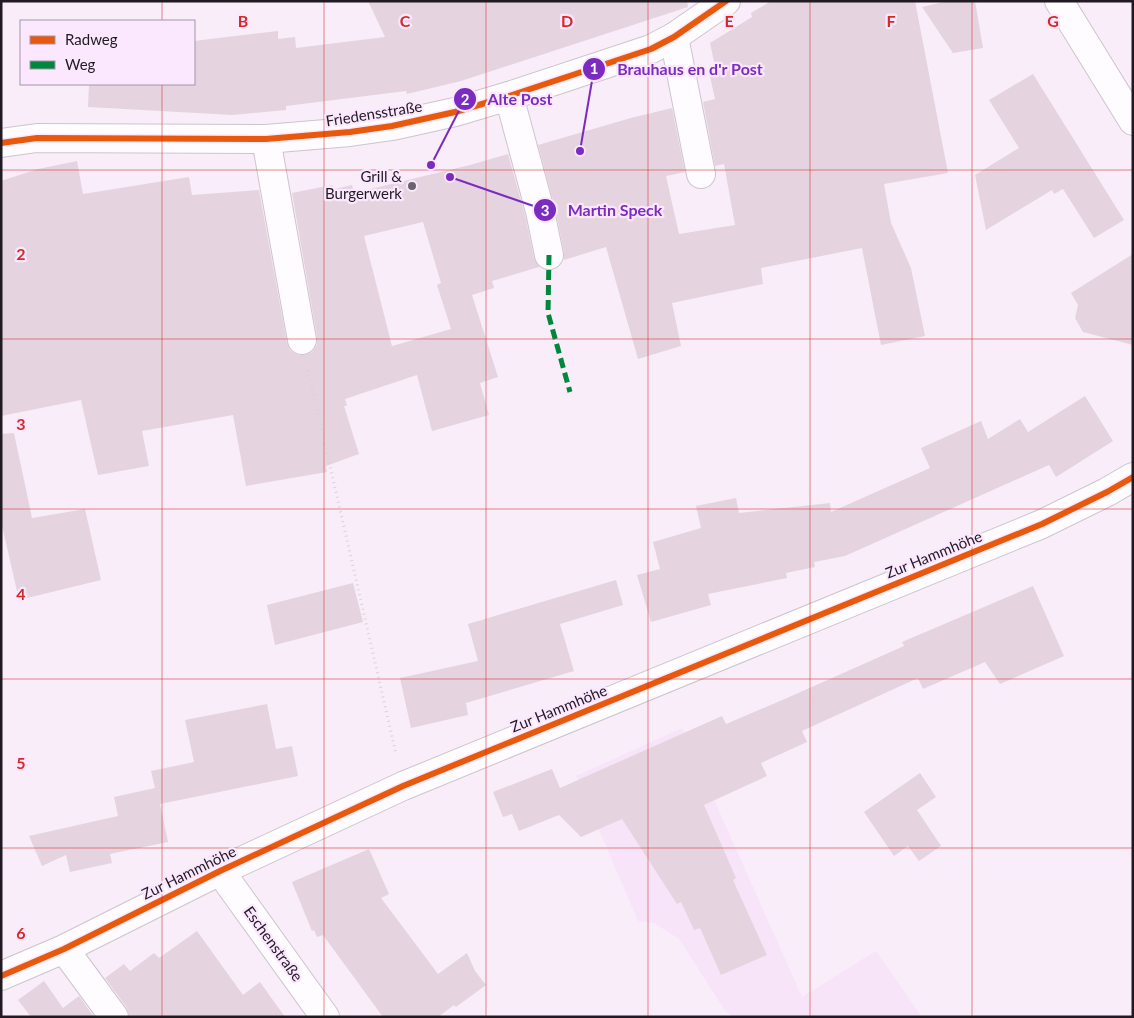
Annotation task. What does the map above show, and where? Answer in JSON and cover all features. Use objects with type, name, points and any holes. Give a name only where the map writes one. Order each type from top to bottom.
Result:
[{"type":"street","name":"Friedensstraße","points":[[1,143],[37,138],[266,139],[350,132],[392,126],[455,112],[509,96],[651,49],[674,38],[726,1]]},
{"type":"street","points":[[1059,1],[1133,121]]},
{"type":"street","points":[[674,38],[702,174]]},
{"type":"street","points":[[509,96],[540,210],[549,255]]},
{"type":"street","points":[[266,139],[302,340]]},
{"type":"street","name":"Zur Hammhöhe","points":[[1,976],[64,948],[220,871],[404,786],[1042,524],[1133,477]]},
{"type":"street","name":"Eschenstraße","points":[[220,871],[325,1017]]},
{"type":"street","points":[[64,948],[114,1017]]},
{"type":"path","points":[[302,340],[404,786]]},
{"type":"shaded area","points":[[682,728],[802,997],[876,951],[922,1017],[733,1017],[724,1009],[679,939],[654,923],[638,921],[576,776]]},
{"type":"building","points":[[368,1],[687,1],[688,7],[461,81],[407,94],[406,91],[286,106],[286,110],[232,115],[88,107],[89,85],[195,85],[195,41],[278,31],[278,39],[295,37],[296,48],[385,37]]},
{"type":"building","points":[[771,1],[915,1],[948,173],[884,184],[891,223],[911,268],[925,336],[881,345],[862,248],[761,268],[763,284],[672,303],[681,346],[638,359],[606,247],[564,260],[555,208],[538,145],[672,108],[685,172],[666,176],[679,234],[735,225],[724,164],[715,166],[703,102],[715,99],[709,72],[716,71],[710,43],[752,17],[751,13]]},
{"type":"building","points":[[948,1],[975,1],[983,48],[953,53],[922,7]]},
{"type":"building","points":[[1033,74],[1124,220],[1094,238],[1063,189],[1054,194],[1052,190],[986,230],[975,175],[1019,148],[989,100]]},
{"type":"building","points":[[508,154],[525,215],[534,258],[539,267],[492,281],[494,288],[472,295],[498,377],[480,383],[489,415],[432,431],[417,375],[345,399],[347,406],[344,406],[359,454],[326,466],[327,472],[246,486],[233,415],[142,431],[149,466],[98,475],[81,400],[1,416],[1,181],[38,169],[77,161],[83,194],[189,177],[192,195],[259,190],[287,343],[290,350],[296,354],[304,355],[312,352],[317,345],[317,337],[292,193],[332,185],[335,189],[352,185],[354,193]],"holes":[[[423,222],[441,283],[437,285],[451,329],[392,346],[364,236]]]},
{"type":"building","points":[[1133,254],[1133,345],[1083,332],[1075,318],[1078,305],[1071,293]]},
{"type":"building","points":[[1085,396],[1113,441],[1056,477],[1049,465],[845,556],[814,562],[815,567],[786,573],[787,578],[708,594],[711,605],[651,622],[637,575],[660,569],[653,542],[701,528],[696,506],[736,498],[739,513],[830,503],[831,512],[930,468],[921,448],[981,421],[988,439],[1020,419],[1028,432]]},
{"type":"building","points":[[14,433],[32,518],[85,509],[101,580],[19,600],[1,521],[1,434]]},
{"type":"building","points":[[616,580],[623,605],[560,624],[574,671],[466,703],[468,715],[411,728],[400,678],[478,661],[468,624]]},
{"type":"building","points":[[353,583],[363,622],[275,645],[267,605]]},
{"type":"building","points":[[1033,586],[1064,656],[1000,684],[985,662],[923,689],[918,678],[802,731],[807,742],[761,763],[767,776],[704,805],[736,878],[733,880],[767,955],[721,975],[700,928],[694,930],[681,902],[677,904],[622,819],[581,837],[559,815],[519,831],[512,814],[503,817],[493,792],[552,769],[560,788],[722,716],[726,724],[787,698],[904,646],[902,642]]},
{"type":"building","points":[[267,704],[276,749],[292,746],[298,776],[160,804],[168,842],[110,854],[112,863],[70,872],[66,855],[42,866],[29,836],[118,816],[114,797],[155,788],[151,771],[194,762],[185,720]]},
{"type":"building","points":[[920,773],[936,797],[917,810],[941,846],[919,861],[908,846],[894,856],[864,812]]},
{"type":"building","points":[[369,849],[389,894],[381,898],[438,974],[467,953],[475,971],[486,985],[456,1007],[454,1005],[438,1017],[383,1017],[323,935],[317,937],[314,930],[312,931],[292,882]]},
{"type":"building","points":[[197,931],[243,995],[260,982],[285,1017],[129,1017],[127,1008],[105,978],[124,964],[130,971],[154,953],[159,958]]},
{"type":"building","points":[[44,981],[63,1008],[79,996],[94,1017],[31,1017],[18,1000]]},
{"type":"marked path","points":[[549,255],[548,313],[570,392]]},
{"type":"cycle path","points":[[1,143],[37,138],[266,139],[350,132],[392,126],[455,112],[509,96],[651,49],[674,37],[726,1]]},
{"type":"cycle path","points":[[1,976],[64,949],[220,871],[403,786],[1042,524],[1133,477]]},
{"type":"place","name":"Brauhaus en d'r Post","points":[[580,151]]},
{"type":"place","name":"Alte Post","points":[[431,165]]},
{"type":"place","name":"Martin Speck","points":[[450,177]]},
{"type":"place","name":"Grill & Burgerwerk","points":[[412,186]]}]
